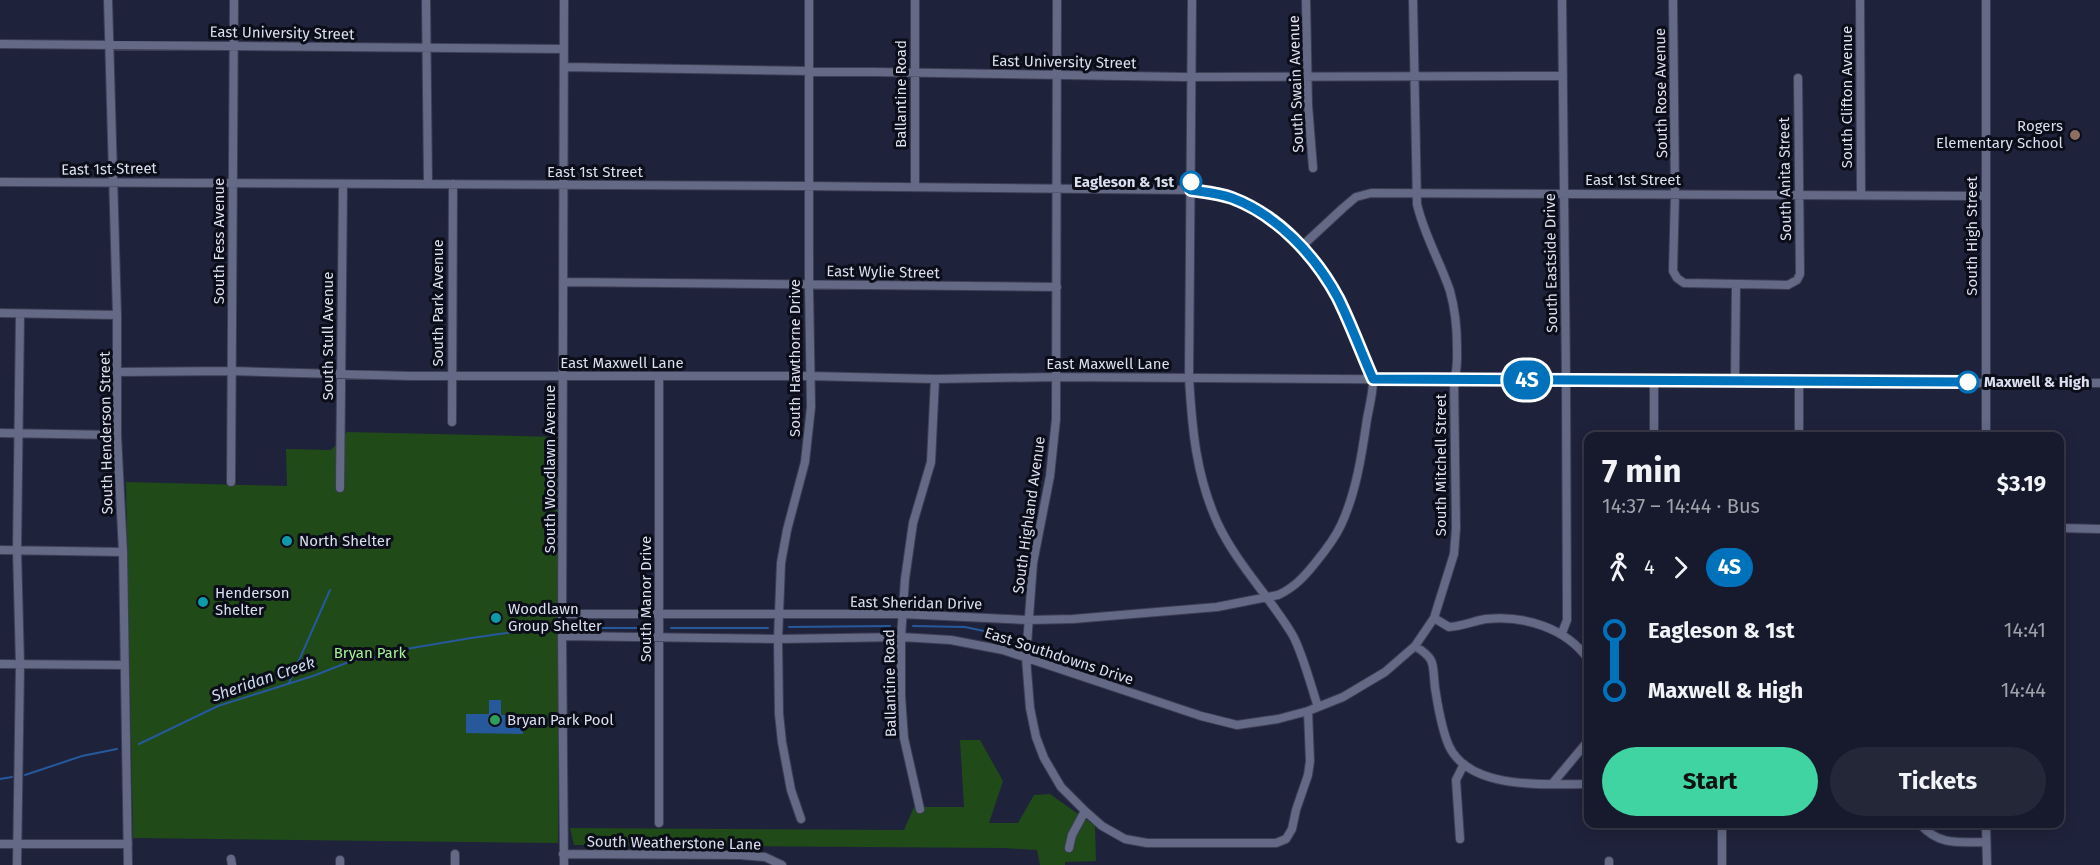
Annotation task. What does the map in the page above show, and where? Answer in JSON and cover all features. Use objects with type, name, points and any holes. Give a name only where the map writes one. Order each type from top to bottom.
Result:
[{"type":"street","name":"South Henderson Street","points":[[108,0],[117,315],[117,435],[123,552],[128,865]]},
{"type":"street","name":"South Fess Avenue","points":[[231,482],[234,0]]},
{"type":"street","points":[[426,0],[428,184]]},
{"type":"street","name":"South Woodlawn Avenue","points":[[564,0],[562,636],[564,865]]},
{"type":"street","name":"South Hawthorne Drive","points":[[801,819],[791,790],[778,714],[778,639],[781,563],[805,462],[811,407],[809,376],[809,0]]},
{"type":"street","name":"Ballantine Road","points":[[915,0],[915,187]]},
{"type":"street","name":"South Highland Avenue","points":[[1057,0],[1056,419],[1050,476],[1033,563],[1026,658],[1030,708],[1036,736],[1044,758],[1062,787],[1085,811],[1112,833],[1125,839],[1147,843],[1263,844],[1282,842],[1292,829],[1310,761],[1308,711]]},
{"type":"street","points":[[1192,0],[1189,377],[1193,439],[1204,489],[1219,525],[1293,635],[1318,706]]},
{"type":"street","name":"South Swain Avenue","points":[[1306,0],[1309,134],[1313,168]]},
{"type":"street","name":"South Mitchell Street","points":[[1413,0],[1416,192],[1422,225],[1441,267],[1453,304],[1457,340],[1457,372],[1454,379],[1456,528],[1454,554],[1434,618],[1415,646]]},
{"type":"street","name":"South Eastside Drive","points":[[1562,0],[1567,620],[1562,633]]},
{"type":"street","name":"South Rose Avenue","points":[[1673,0],[1676,194],[1674,275],[1679,281],[1688,285],[1736,284]]},
{"type":"street","name":"South Clifton Avenue","points":[[1860,0],[1862,195]]},
{"type":"street","name":"South High Street","points":[[1986,0],[1986,432]]},
{"type":"street","name":"East University Street","points":[[0,44],[564,49]]},
{"type":"street","name":"East University Street","points":[[564,67],[1057,76],[1563,76]]},
{"type":"street","name":"South Anita Street","points":[[1736,284],[1788,285],[1797,280],[1800,273],[1798,78]]},
{"type":"street","name":"East 1st Street","points":[[0,182],[1191,190],[1220,195],[1242,203],[1282,228],[1301,247],[1326,278],[1336,295],[1373,379]]},
{"type":"street","name":"South Stull Avenue","points":[[340,488],[343,184]]},
{"type":"street","name":"South Park Avenue","points":[[452,422],[453,184]]},
{"type":"street","name":"East 1st Street","points":[[1301,247],[1356,197],[1371,193],[1985,196]]},
{"type":"street","name":"East Wylie Street","points":[[564,282],[1057,287]]},
{"type":"street","points":[[1735,381],[1736,284]]},
{"type":"street","points":[[0,313],[117,315]]},
{"type":"street","points":[[17,865],[20,665],[17,550],[20,315]]},
{"type":"street","name":"East Maxwell Lane","points":[[117,372],[231,371],[451,376],[809,376],[935,379],[1189,377],[2100,382]]},
{"type":"street","name":"South Manor Drive","points":[[659,376],[659,823]]},
{"type":"street","name":"Ballantine Road","points":[[920,809],[904,738],[901,637],[905,579],[913,523],[931,462],[935,379]]},
{"type":"street","name":"East Sheridan Drive","points":[[563,614],[902,614],[1028,620],[1073,619],[1226,606],[1266,598],[1287,591],[1302,578],[1341,525],[1353,491],[1363,447],[1373,379]]},
{"type":"street","points":[[1654,380],[1654,432]]},
{"type":"street","points":[[1799,382],[1799,432]]},
{"type":"street","points":[[0,433],[117,435]]},
{"type":"street","points":[[2064,528],[2100,529]]},
{"type":"street","points":[[0,550],[123,552]]},
{"type":"street","points":[[1434,618],[1449,627],[1487,619],[1507,619],[1542,626],[1562,633],[1584,654]]},
{"type":"street","name":"East Southdowns Drive","points":[[562,636],[778,639],[901,637],[964,642],[1003,650],[1228,724],[1260,723],[1308,711],[1343,697],[1375,679],[1415,646]]},
{"type":"street","points":[[1415,646],[1430,656],[1433,663],[1441,718],[1449,745],[1464,764],[1478,772],[1520,783],[1584,784]]},
{"type":"street","points":[[0,664],[124,665]]},
{"type":"street","points":[[1552,784],[1584,746]]},
{"type":"street","points":[[1460,839],[1456,780],[1464,764]]},
{"type":"street","points":[[1068,848],[1085,811]]},
{"type":"street","points":[[1722,828],[1722,865]]},
{"type":"street","points":[[1925,828],[1936,838],[1946,841],[1986,842]]},
{"type":"street","points":[[1986,828],[1987,865]]},
{"type":"street","points":[[0,844],[128,844]]},
{"type":"street","points":[[455,854],[455,865]]},
{"type":"street","name":"South Weatherstone Lane","points":[[563,854],[740,855],[765,857],[782,865]]},
{"type":"green space","name":"Bryan Park","points":[[347,432],[559,437],[558,843],[133,838],[126,482],[287,486],[286,449],[331,450]]},
{"type":"green space","points":[[960,740],[980,740],[1003,781],[989,823],[1018,823],[1034,795],[1050,794],[1095,826],[1096,861],[1040,865],[1037,850],[1003,848],[574,845],[570,828],[904,830],[914,807],[964,807]]},
{"type":"water","points":[[489,700],[501,700],[501,715],[523,715],[523,734],[466,733],[466,714],[489,714]]},
{"type":"waterway","points":[[289,683],[330,590]]},
{"type":"waterway","name":"Sheridan Creek","points":[[789,627],[890,626]]},
{"type":"waterway","name":"Sheridan Creek","points":[[913,626],[965,627],[1012,637]]},
{"type":"waterway","name":"Sheridan Creek","points":[[139,744],[218,706],[313,676],[354,660],[369,659],[400,650],[542,628]]},
{"type":"waterway","name":"Sheridan Creek","points":[[575,628],[648,628]]},
{"type":"waterway","name":"Sheridan Creek","points":[[671,628],[768,628]]},
{"type":"waterway","name":"Sheridan Creek","points":[[25,775],[82,756],[117,749]]},
{"type":"waterway","name":"Sheridan Creek","points":[[0,779],[12,777]]},
{"type":"bus line","name":"4S","points":[[1191,182],[1191,190],[1231,198],[1268,217],[1301,247],[1326,278],[1346,313],[1373,379],[1968,382]]},
{"type":"place","name":"Rogers Elementary School","points":[[2075,135]]},
{"type":"place","name":"Eagleson & 1st","points":[[1191,182]]},
{"type":"place","name":"Maxwell & High","points":[[1968,382]]},
{"type":"place","name":"North Shelter","points":[[287,541]]},
{"type":"place","name":"Henderson Shelter","points":[[203,602]]},
{"type":"place","name":"Woodlawn Group Shelter","points":[[496,618]]},
{"type":"place","name":"Bryan Park Pool","points":[[495,720]]}]
